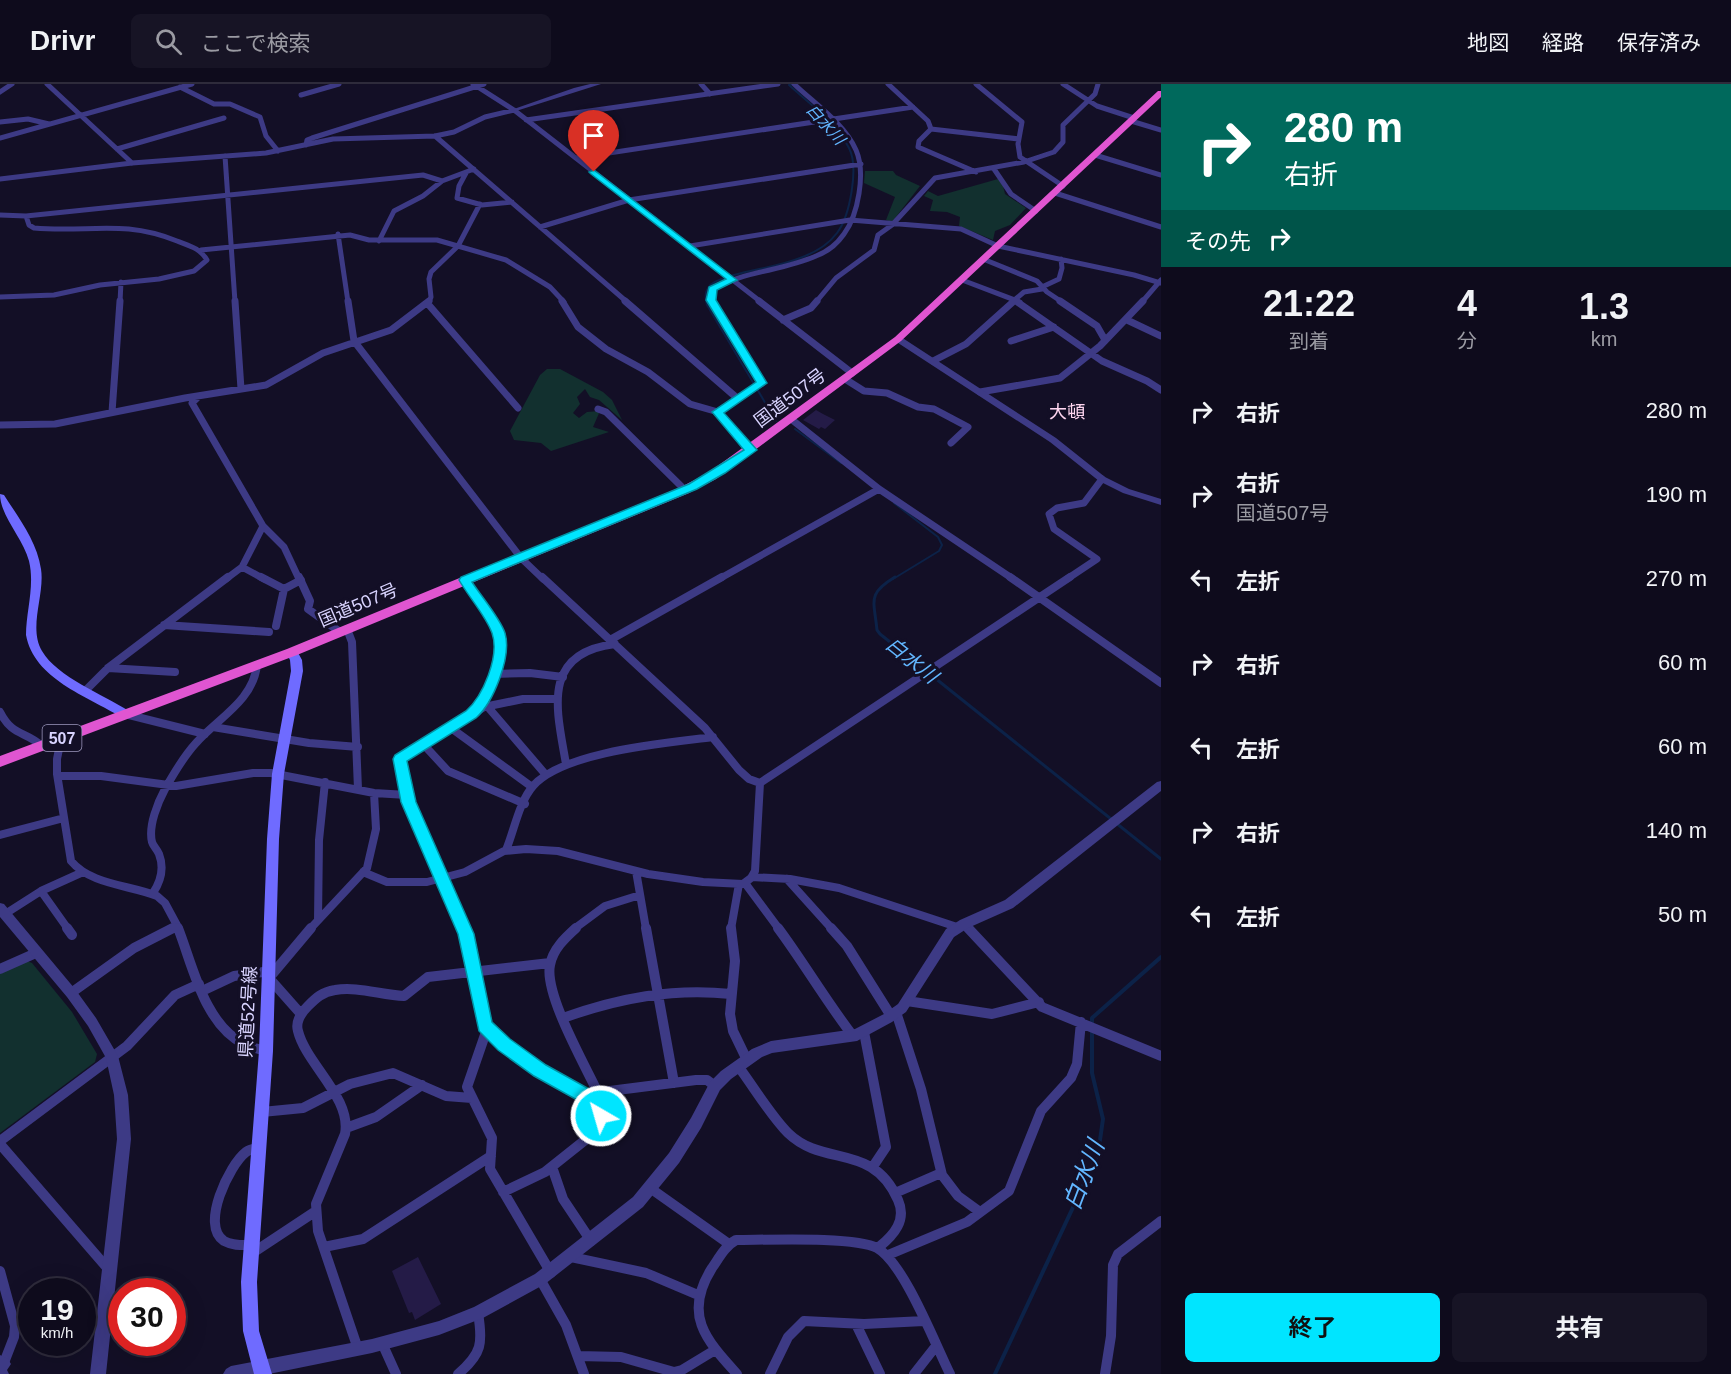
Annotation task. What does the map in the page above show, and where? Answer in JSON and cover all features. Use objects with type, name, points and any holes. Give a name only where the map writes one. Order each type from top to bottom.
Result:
[{"type":"highway","name":"国道507号","points":[[0,762],[292,652],[685,490],[712,476],[751,450],[898,339],[1161,93]]},
{"type":"main road","points":[[0,497],[18,526],[35,562],[37,591],[32,633],[35,649],[46,664],[125,714]]},
{"type":"main road","name":"県道52号線","points":[[262,1371],[254,1349],[249,1310],[251,1250],[266,1051],[273,838],[278,774],[297,671],[296,660],[292,652]]},
{"type":"street","points":[[0,92],[12,84]]},
{"type":"street","points":[[47,84],[83,115],[132,163]]},
{"type":"street","points":[[0,138],[192,84]]},
{"type":"street","points":[[301,95],[339,84]]},
{"type":"street","points":[[306,145],[307,140],[312,138],[484,84]]},
{"type":"street","points":[[0,179],[132,163],[278,151],[333,139],[435,136],[454,132],[485,117],[598,84]]},
{"type":"street","points":[[701,84],[710,94]]},
{"type":"street","points":[[526,120],[778,84]]},
{"type":"street","points":[[718,412],[762,383],[711,300],[712,289],[732,280],[814,258],[838,242],[847,231],[861,174],[858,152],[850,139],[794,84]]},
{"type":"street","points":[[888,84],[928,121],[932,129]]},
{"type":"street","points":[[976,84],[1022,122],[1017,150],[1024,162],[1059,189],[1161,227]]},
{"type":"street","points":[[1063,84],[1087,102],[1161,130]]},
{"type":"street","points":[[783,320],[811,308],[836,278],[874,250],[878,235],[892,225],[935,178],[1024,162],[1054,152],[1061,147],[1064,142],[1063,125],[1095,94],[1098,84]]},
{"type":"street","points":[[475,85],[514,110],[690,246],[783,320],[864,391],[887,393],[918,407],[934,409],[968,427],[951,443]]},
{"type":"street","points":[[180,87],[214,104],[230,104],[260,117],[269,144],[278,151]]},
{"type":"street","points":[[576,158],[913,107]]},
{"type":"street","points":[[0,122],[28,118],[49,124]]},
{"type":"street","points":[[117,149],[224,118]]},
{"type":"street","points":[[976,172],[918,147],[919,141],[932,129],[1019,139]]},
{"type":"street","points":[[435,136],[737,398]]},
{"type":"street","points":[[1095,155],[1161,175]]},
{"type":"street","points":[[225,156],[241,389]]},
{"type":"street","points":[[540,227],[629,200],[861,164]]},
{"type":"street","points":[[379,241],[394,211],[423,196],[442,181],[474,169]]},
{"type":"street","points":[[994,169],[1011,194],[1036,211]]},
{"type":"street","points":[[466,173],[456,197],[460,200],[480,204],[512,201]]},
{"type":"street","points":[[0,215],[26,216],[423,175],[442,181]]},
{"type":"street","points":[[0,425],[55,424],[266,385],[323,353],[391,330],[428,304],[431,297],[429,279],[431,272],[458,246],[480,204]]},
{"type":"street","points":[[26,216],[28,225],[34,228],[74,230],[124,227],[164,235],[201,250],[338,234],[379,241],[432,240],[506,260],[534,275],[550,287],[578,327],[606,349],[648,372],[690,404],[718,412],[744,445],[751,450]]},
{"type":"street","points":[[690,246],[850,220],[961,229],[998,246],[1134,274],[1160,282],[1127,320],[1091,354],[1053,381],[980,392]]},
{"type":"street","points":[[338,234],[354,341],[521,558],[713,737],[739,770],[749,779],[760,783]]},
{"type":"street","points":[[0,297],[54,295],[121,282],[159,279],[194,271],[207,260],[201,250]]},
{"type":"street","points":[[983,259],[1032,277],[1042,288],[1097,326],[1106,340]]},
{"type":"street","points":[[933,361],[966,344],[1015,299],[1029,290],[1042,288],[1059,279],[1062,268],[1061,259]]},
{"type":"street","points":[[963,280],[1015,299],[1091,354],[1115,368],[1142,376],[1161,390]]},
{"type":"street","points":[[112,412],[121,282]]},
{"type":"street","points":[[428,304],[518,408]]},
{"type":"street","points":[[1127,320],[1161,336]]},
{"type":"street","points":[[1011,340],[1026,338],[1054,327]]},
{"type":"street","points":[[898,339],[1070,453],[1102,479],[1126,492],[1161,502]]},
{"type":"street","points":[[199,396],[192,403],[263,526],[284,547],[310,601],[308,609],[313,616],[332,623],[344,631],[352,642],[358,789]]},
{"type":"street","points":[[598,409],[606,412],[685,490]]},
{"type":"street","points":[[791,419],[879,489],[1040,597],[1161,683]]},
{"type":"street","points":[[760,783],[1097,559],[1054,530],[1049,516],[1052,510],[1058,507],[1082,504],[1087,501],[1102,479]]},
{"type":"street","points":[[566,764],[556,699],[563,676],[571,663],[588,648],[612,642],[879,489]]},
{"type":"street","points":[[86,690],[108,668],[242,567],[263,526]]},
{"type":"street","points":[[242,567],[284,589]]},
{"type":"street","points":[[164,625],[272,629],[284,589],[301,580]]},
{"type":"street","points":[[465,580],[498,633],[500,654],[480,706],[471,715]]},
{"type":"street","points":[[153,892],[158,887],[161,858],[159,850],[152,842],[154,816],[187,755],[253,684],[257,665]]},
{"type":"street","points":[[108,668],[175,672]]},
{"type":"street","points":[[493,674],[530,673],[563,676]]},
{"type":"street","points":[[556,699],[524,699],[487,706],[400,759],[407,795],[440,878],[466,934],[484,1026],[484,1042],[467,1087],[492,1138],[490,1169],[557,1302],[584,1374]]},
{"type":"street","points":[[487,706],[546,775]]},
{"type":"street","points":[[0,712],[6,726],[14,732],[35,739],[42,746]]},
{"type":"street","points":[[125,714],[166,726],[358,747]]},
{"type":"street","points":[[451,728],[532,787]]},
{"type":"street","points":[[506,850],[532,787],[546,775],[566,764],[624,751],[713,737]]},
{"type":"street","points":[[61,739],[56,760],[57,776],[70,861],[83,872],[124,887],[153,892],[165,903],[177,926],[201,988],[222,1024],[249,1049],[266,1051]]},
{"type":"street","points":[[424,745],[448,771],[525,804]]},
{"type":"street","points":[[57,776],[101,776],[169,786],[188,785],[253,773],[278,774],[374,793],[407,795]]},
{"type":"street","points":[[318,920],[319,840],[325,782]]},
{"type":"street","points":[[760,783],[756,863],[745,881],[731,927],[735,961],[730,1014],[733,1031],[742,1063],[788,1133],[812,1149],[874,1165],[892,1184],[902,1212],[899,1225],[884,1251]]},
{"type":"street","points":[[231,1374],[262,1371],[439,1329],[478,1313],[545,1276],[638,1202],[691,1132],[715,1086],[742,1063],[771,1047],[859,1034],[894,1014],[908,1001],[942,943],[960,926],[1009,904],[1161,785]]},
{"type":"street","points":[[110,1270],[0,1142],[140,1034],[175,995],[234,976],[270,975],[363,872],[375,843],[374,793]]},
{"type":"street","points":[[0,835],[64,818]]},
{"type":"street","points":[[363,872],[370,878],[397,884],[413,884],[465,872],[506,850],[555,849],[636,871],[745,881],[788,879],[839,888],[960,926],[1042,1007],[1161,1056]]},
{"type":"street","points":[[636,871],[674,1083]]},
{"type":"street","points":[[83,872],[2,911],[71,993],[92,1022],[111,1056],[124,1114],[124,1139],[98,1374]]},
{"type":"street","points":[[788,879],[846,946],[894,1014],[921,1089],[941,1173],[946,1185],[957,1198],[980,1212]]},
{"type":"street","points":[[745,881],[804,963],[832,1009],[859,1034],[886,1147],[874,1165]]},
{"type":"street","points":[[41,891],[72,935]]},
{"type":"street","points":[[598,1093],[549,984],[550,963],[558,947],[595,911],[612,901],[640,895]]},
{"type":"street","points":[[71,993],[134,948],[177,926]]},
{"type":"street","points":[[0,969],[36,953]]},
{"type":"street","points":[[358,1349],[318,1231],[316,1211],[316,1204],[346,1128],[345,1111],[298,1032],[297,1024],[300,1013],[322,993],[349,989],[404,996],[411,992],[420,981],[428,977],[550,963]]},
{"type":"street","points":[[270,975],[300,1013]]},
{"type":"street","points":[[563,1018],[604,1003],[658,992],[706,991],[731,994]]},
{"type":"street","points":[[908,1001],[992,1014],[1039,1002]]},
{"type":"street","points":[[884,1251],[939,1236],[980,1212],[1009,1191],[1041,1111],[1071,1078],[1077,1064],[1081,1022]]},
{"type":"street","points":[[484,1026],[540,1070],[570,1089],[586,1094],[706,1080],[715,1086]]},
{"type":"street","points":[[262,1112],[303,1108],[350,1084],[393,1073],[446,1096],[472,1098]]},
{"type":"street","points":[[346,1128],[362,1124],[404,1099],[422,1085]]},
{"type":"street","points":[[503,1192],[552,1167],[599,1129],[601,1123],[599,1108],[586,1094]]},
{"type":"street","points":[[259,1149],[250,1149],[239,1161],[221,1189],[213,1224],[224,1241],[235,1247],[251,1250],[316,1211]]},
{"type":"street","points":[[324,1248],[363,1239],[491,1156]]},
{"type":"street","points":[[552,1167],[563,1199],[591,1241]]},
{"type":"street","points":[[896,1193],[915,1185],[923,1178],[941,1173]]},
{"type":"street","points":[[650,1188],[729,1244]]},
{"type":"street","points":[[1105,1374],[1112,1336],[1113,1265],[1118,1254],[1161,1221]]},
{"type":"street","points":[[737,1374],[715,1350],[702,1330],[697,1302],[698,1295],[729,1244],[736,1240],[870,1243],[884,1251],[898,1269],[950,1374]]},
{"type":"street","points":[[571,1257],[630,1269],[698,1295]]},
{"type":"street","points":[[0,1271],[15,1326],[14,1337],[1,1370]]},
{"type":"street","points":[[458,1374],[479,1354],[482,1337],[478,1313]]},
{"type":"street","points":[[770,1374],[798,1323],[811,1320],[856,1324],[924,1321]]},
{"type":"street","points":[[856,1324],[880,1374]]},
{"type":"street","points":[[382,1343],[396,1374]]},
{"type":"street","points":[[914,1374],[936,1346]]},
{"type":"street","points":[[578,1356],[621,1357],[674,1372],[682,1370],[715,1350]]},
{"type":"green space","points":[[865,171],[893,171],[896,175],[920,186],[892,222],[886,220],[895,197],[864,183]]},
{"type":"green space","points":[[998,179],[1005,194],[1026,208],[1010,225],[995,231],[993,240],[959,226],[960,217],[947,212],[930,211],[933,200],[924,196],[928,191],[938,196]]},
{"type":"green space","points":[[547,369],[560,369],[603,392],[612,400],[622,420],[599,400],[590,397],[585,389],[577,397],[580,404],[573,413],[579,418],[587,412],[600,411],[593,427],[609,432],[551,451],[541,443],[514,440],[510,431],[540,375]]},
{"type":"green space","points":[[27,961],[32,963],[72,1012],[97,1054],[95,1062],[0,1133],[0,973]]},
{"type":"building","points":[[816,410],[835,420],[825,429],[821,427],[819,429],[803,420]]},
{"type":"building","points":[[418,1257],[441,1304],[415,1320],[412,1312],[409,1313],[392,1271]]},
{"type":"waterway","name":"白水川","points":[[776,421],[707,305],[706,295],[709,286],[724,278],[790,262],[810,254],[829,241],[842,225],[852,191],[852,156],[844,139],[830,122],[789,85],[793,84]]},
{"type":"waterway","name":"白水川","points":[[795,429],[841,463]]},
{"type":"waterway","name":"白水川","points":[[893,579],[939,551],[942,545],[938,537],[894,503]]},
{"type":"waterway","name":"白水川","points":[[895,577],[880,588],[874,599],[877,630],[880,634],[1161,859]]},
{"type":"waterway","name":"白水川","points":[[1092,1025],[1092,1018],[1161,957]]},
{"type":"waterway","name":"白水川","points":[[995,1374],[1098,1154],[1103,1119],[1092,1073],[1092,1031]]},
{"type":"district","name":"大頓","points":[[1067,412]]},
{"type":"route","points":[[594,172],[732,280],[712,289],[711,300],[762,383],[718,412],[744,445],[751,450],[721,471],[693,486],[465,580],[498,633],[500,654],[491,682],[480,706],[471,715],[400,759],[409,802],[466,934],[472,955],[484,1026],[540,1070],[570,1089],[586,1094],[599,1108],[601,1116]]}]
